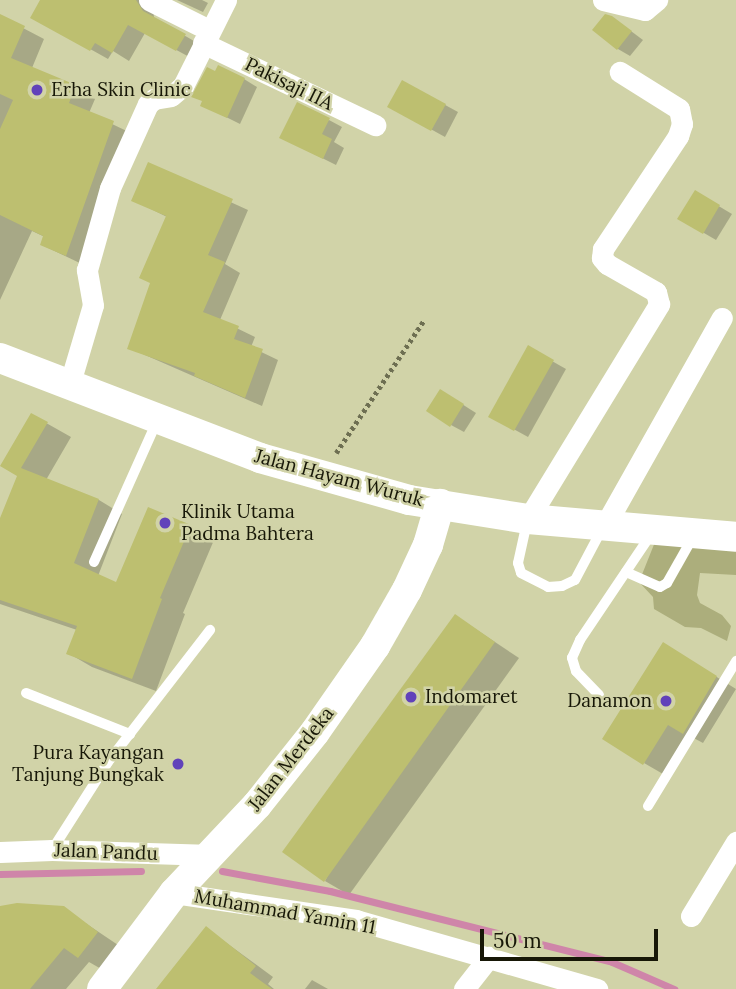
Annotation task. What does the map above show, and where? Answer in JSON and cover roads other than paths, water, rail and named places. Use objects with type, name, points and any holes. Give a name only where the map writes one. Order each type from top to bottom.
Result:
[{"type":"main road","name":"Jalan Hayam Wuruk","points":[[0,358],[157,421],[321,477],[409,500],[528,519],[736,537]]},
{"type":"main road","name":"Jalan Merdeka","points":[[102,989],[174,893],[212,855],[315,732],[375,646],[428,545],[440,503]]},
{"type":"street","name":"Pakisaji IIA","points":[[149,0],[206,37],[374,125]]},
{"type":"street","points":[[69,386],[93,305],[88,270],[110,188],[148,104],[178,91],[226,0]]},
{"type":"street","points":[[603,0],[651,5]]},
{"type":"street","points":[[528,519],[659,304],[656,292],[607,264],[602,258],[603,249],[678,136],[682,124],[679,108],[620,72]]},
{"type":"street","points":[[604,527],[722,318]]},
{"type":"street","points":[[691,916],[736,842]]},
{"type":"street","name":"Jalan Pandu","points":[[0,852],[52,850],[212,855]]},
{"type":"street","name":"Muhammad Yamin 11","points":[[174,893],[356,920],[422,942],[489,957],[597,989]]},
{"type":"street","points":[[464,989],[489,957]]},
{"type":"lane","points":[[94,562],[157,421]]},
{"type":"lane","points":[[528,519],[518,563],[521,573],[548,586],[562,586],[575,580],[604,527]]},
{"type":"lane","points":[[599,695],[576,671],[572,658],[580,640],[654,531]]},
{"type":"lane","points":[[626,572],[660,587],[667,583],[694,534]]},
{"type":"lane","points":[[52,850],[130,734],[210,630]]},
{"type":"lane","points":[[648,806],[736,661]]},
{"type":"lane","points":[[26,693],[130,734]]},
{"type":"waterway","points":[[0,874],[141,871]]},
{"type":"waterway","points":[[222,871],[330,891],[612,962],[674,989]]},
{"type":"place","name":"Erha Skin Clinic","points":[[37,90]]},
{"type":"place","name":"Klinik Utama Padma Bahtera","points":[[165,523]]},
{"type":"place","name":"Indomaret","points":[[411,697]]},
{"type":"place","name":"Danamon","points":[[666,701]]},
{"type":"place","name":"Pura Kayangan Tanjung Bungkak","points":[[178,764]]}]
